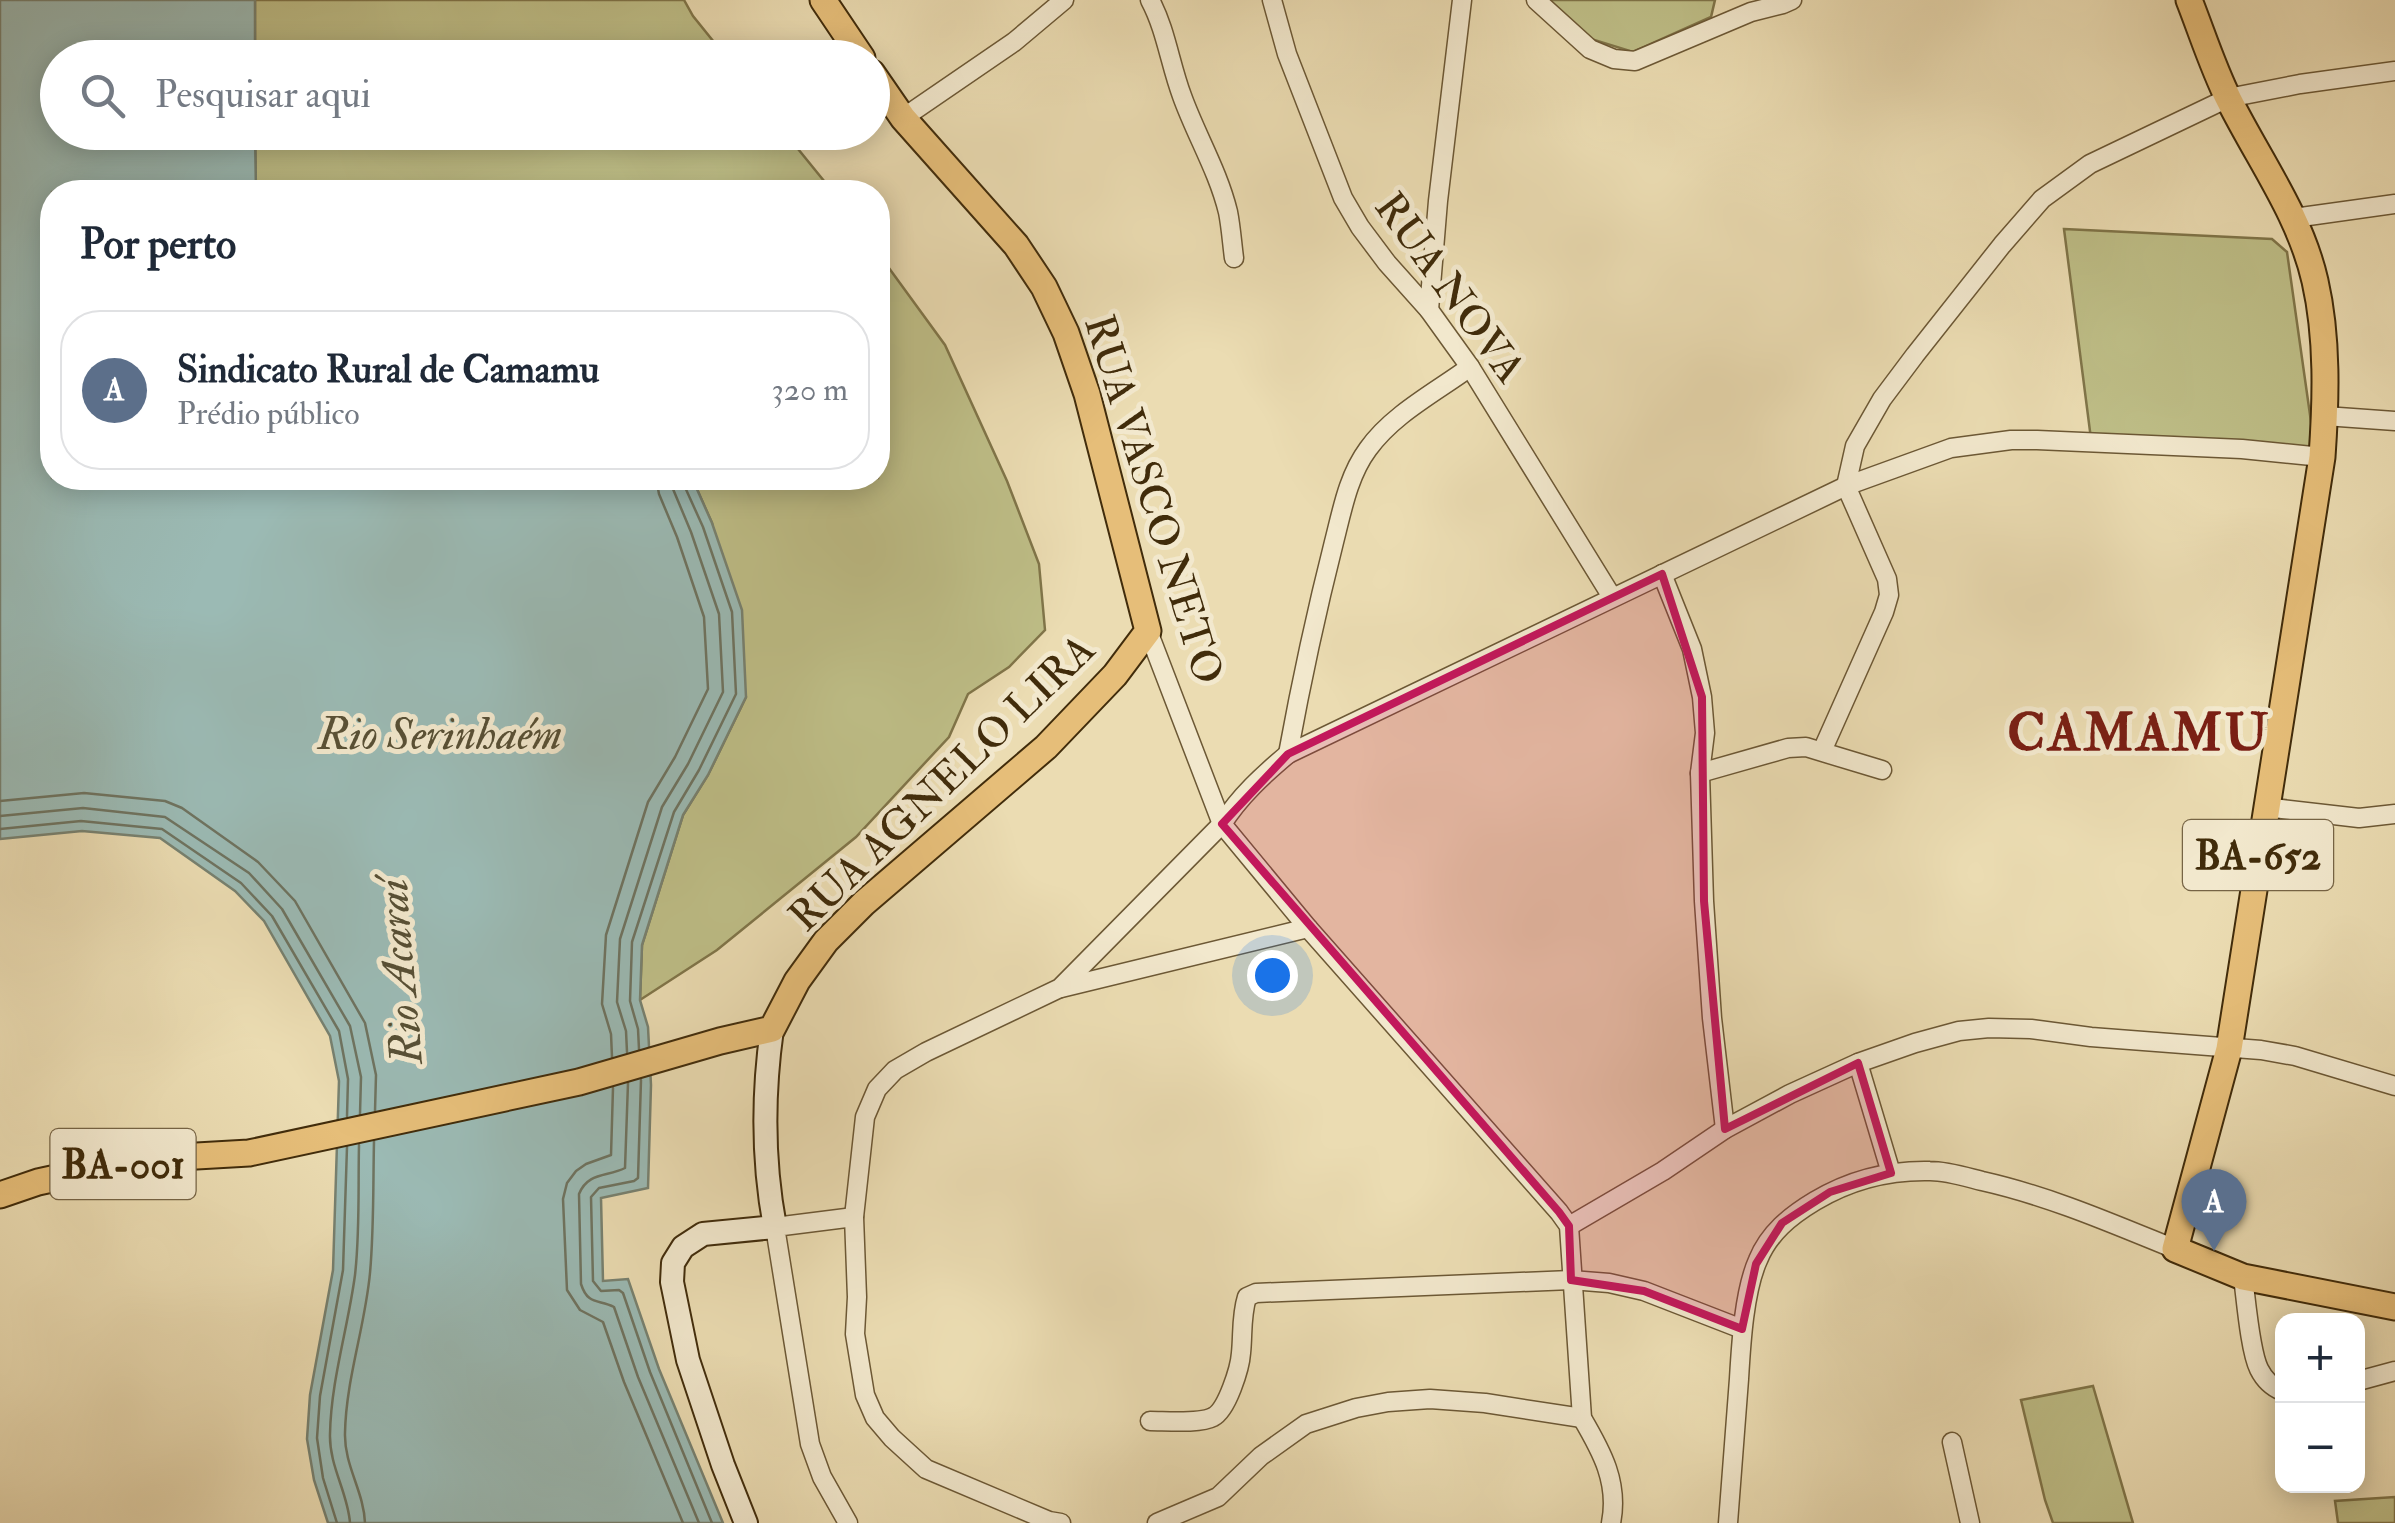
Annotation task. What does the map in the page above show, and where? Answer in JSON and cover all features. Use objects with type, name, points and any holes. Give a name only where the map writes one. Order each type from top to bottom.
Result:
[{"type":"main road","points":[[823,0],[850,40]]},
{"type":"main road","name":"BA-652","points":[[2175,1250],[2228,1049],[2322,458],[2325,416],[2322,326],[2314,278],[2294,218],[2228,98],[2189,0]]},
{"type":"main road","name":"RUA VASCO NETO","points":[[890,99],[1016,245],[1044,287],[1066,333],[1087,394],[1148,631]]},
{"type":"main road","name":"RUA AGNELO LIRA","points":[[772,1029],[797,981],[826,941],[864,903],[1046,747],[1115,676],[1148,631]]},
{"type":"main road","name":"BA-001","points":[[0,1195],[38,1182],[144,1159],[249,1153],[579,1082],[772,1029]]},
{"type":"main road","points":[[2175,1250],[2243,1277],[2395,1307]]},
{"type":"street","points":[[903,118],[1014,42],[1064,0]]},
{"type":"street","points":[[1150,0],[1160,18],[1182,97],[1224,200],[1234,258]]},
{"type":"street","name":"RUA NOVA","points":[[1272,0],[1293,70],[1343,198],[1360,228],[1429,310],[1470,367],[1612,597]]},
{"type":"street","points":[[1429,310],[1462,0]]},
{"type":"street","points":[[1536,0],[1590,49],[1614,59],[1636,61],[1751,12],[1792,0]]},
{"type":"street","points":[[1822,751],[1889,594],[1881,563],[1846,486],[1855,446],[1882,399],[1980,272],[2042,199],[2090,164],[2228,98],[2395,71]]},
{"type":"street","points":[[2294,218],[2395,204]]},
{"type":"street","points":[[1288,754],[1312,628],[1356,465],[1395,420],[1470,367]]},
{"type":"street","points":[[2325,416],[2395,422]]},
{"type":"street","points":[[1060,988],[1222,824],[1258,779],[1288,754],[1846,486],[1951,448],[2011,440],[2157,444],[2322,458]]},
{"type":"street","points":[[1662,574],[1692,649],[1702,697],[1705,733],[1700,774],[1712,1018],[1725,1129]]},
{"type":"street","name":"RUA VASCO NETO","points":[[1148,631],[1222,824],[1569,1226]]},
{"type":"street","points":[[1700,774],[1788,748],[1806,747],[1882,770]]},
{"type":"street","points":[[2265,807],[2359,818],[2395,814]]},
{"type":"street","points":[[1061,1523],[926,1469],[892,1438],[865,1396],[855,1334],[858,1297],[854,1217],[865,1118],[878,1088],[895,1070],[1060,988],[1308,928]]},
{"type":"street","points":[[1611,1523],[1614,1485],[1598,1444],[1582,1418],[1569,1226],[1725,1129],[1858,1064],[1915,1043],[1959,1031],[1989,1028],[2261,1050],[2295,1056],[2395,1086]]},
{"type":"street","name":"RUA AGNELO LIRA","points":[[772,1029],[766,1071],[770,1196],[775,1227]]},
{"type":"street","points":[[1858,1064],[1890,1173]]},
{"type":"street","points":[[1728,1523],[1742,1329],[1756,1264],[1766,1243],[1782,1224],[1830,1192],[1890,1173],[1934,1170],[2019,1190],[2081,1210],[2175,1250]]},
{"type":"street","points":[[746,1523],[688,1360],[672,1282],[673,1264],[683,1247],[703,1234],[854,1217]]},
{"type":"street","points":[[775,1227],[810,1444],[822,1478],[848,1523]]},
{"type":"street","points":[[2243,1277],[2256,1365],[2275,1387]]},
{"type":"street","points":[[1150,1422],[1207,1420],[1217,1416],[1224,1407],[1241,1358],[1243,1309],[1247,1298],[1256,1294],[1571,1280],[1610,1283],[1644,1292],[1742,1329]]},
{"type":"street","points":[[2365,1379],[2395,1371]]},
{"type":"street","points":[[1157,1523],[1218,1497],[1262,1456],[1306,1424],[1356,1408],[1430,1399],[1582,1418]]},
{"type":"street","points":[[1952,1442],[1970,1523]]},
{"type":"highlighted area","points":[[1662,574],[1702,697],[1704,901],[1725,1129],[1858,1063],[1891,1173],[1830,1192],[1782,1223],[1756,1264],[1742,1329],[1644,1291],[1571,1280],[1569,1226],[1559,1212],[1222,824],[1288,754]]},
{"type":"green space","points":[[255,0],[684,0],[712,40],[255,40]]},
{"type":"green space","points":[[1546,0],[1715,0],[1711,17],[1633,52],[1591,39]]},
{"type":"green space","points":[[255,150],[799,150],[823,180],[256,180]]},
{"type":"green space","points":[[2064,229],[2272,239],[2287,252],[2314,443],[2309,451],[2091,439]]},
{"type":"green space","points":[[890,269],[945,345],[1007,481],[1039,564],[1045,630],[1009,667],[968,694],[949,737],[856,837],[717,950],[640,1000],[642,945],[683,815],[708,775],[746,697],[712,523],[697,490],[890,490]]},
{"type":"green space","points":[[2093,1386],[2133,1523],[2053,1523],[2021,1400]]},
{"type":"green space","points":[[2395,1497],[2395,1523],[2338,1523],[2335,1501]]},
{"type":"water","name":"Rio Serinhaém","points":[[0,0],[255,0],[255,40],[40,40],[40,150],[255,150],[256,180],[40,180],[40,490],[697,490],[742,610],[746,697],[708,775],[683,815],[642,945],[640,1000],[648,1027],[651,1085],[648,1188],[601,1198],[603,1281],[628,1279],[659,1369],[723,1523],[328,1523],[314,1480],[307,1439],[310,1395],[333,1270],[339,1081],[330,1036],[264,921],[235,891],[160,838],[82,831],[0,839]]},
{"type":"place","name":"Sindicato Rural de Camamu","points":[[2214,1251]]},
{"type":"district","name":"CAMAMU","points":[[2139,732]]},
{"type":"water label","name":"Rio Acaraí","points":[[398,972]]}]
